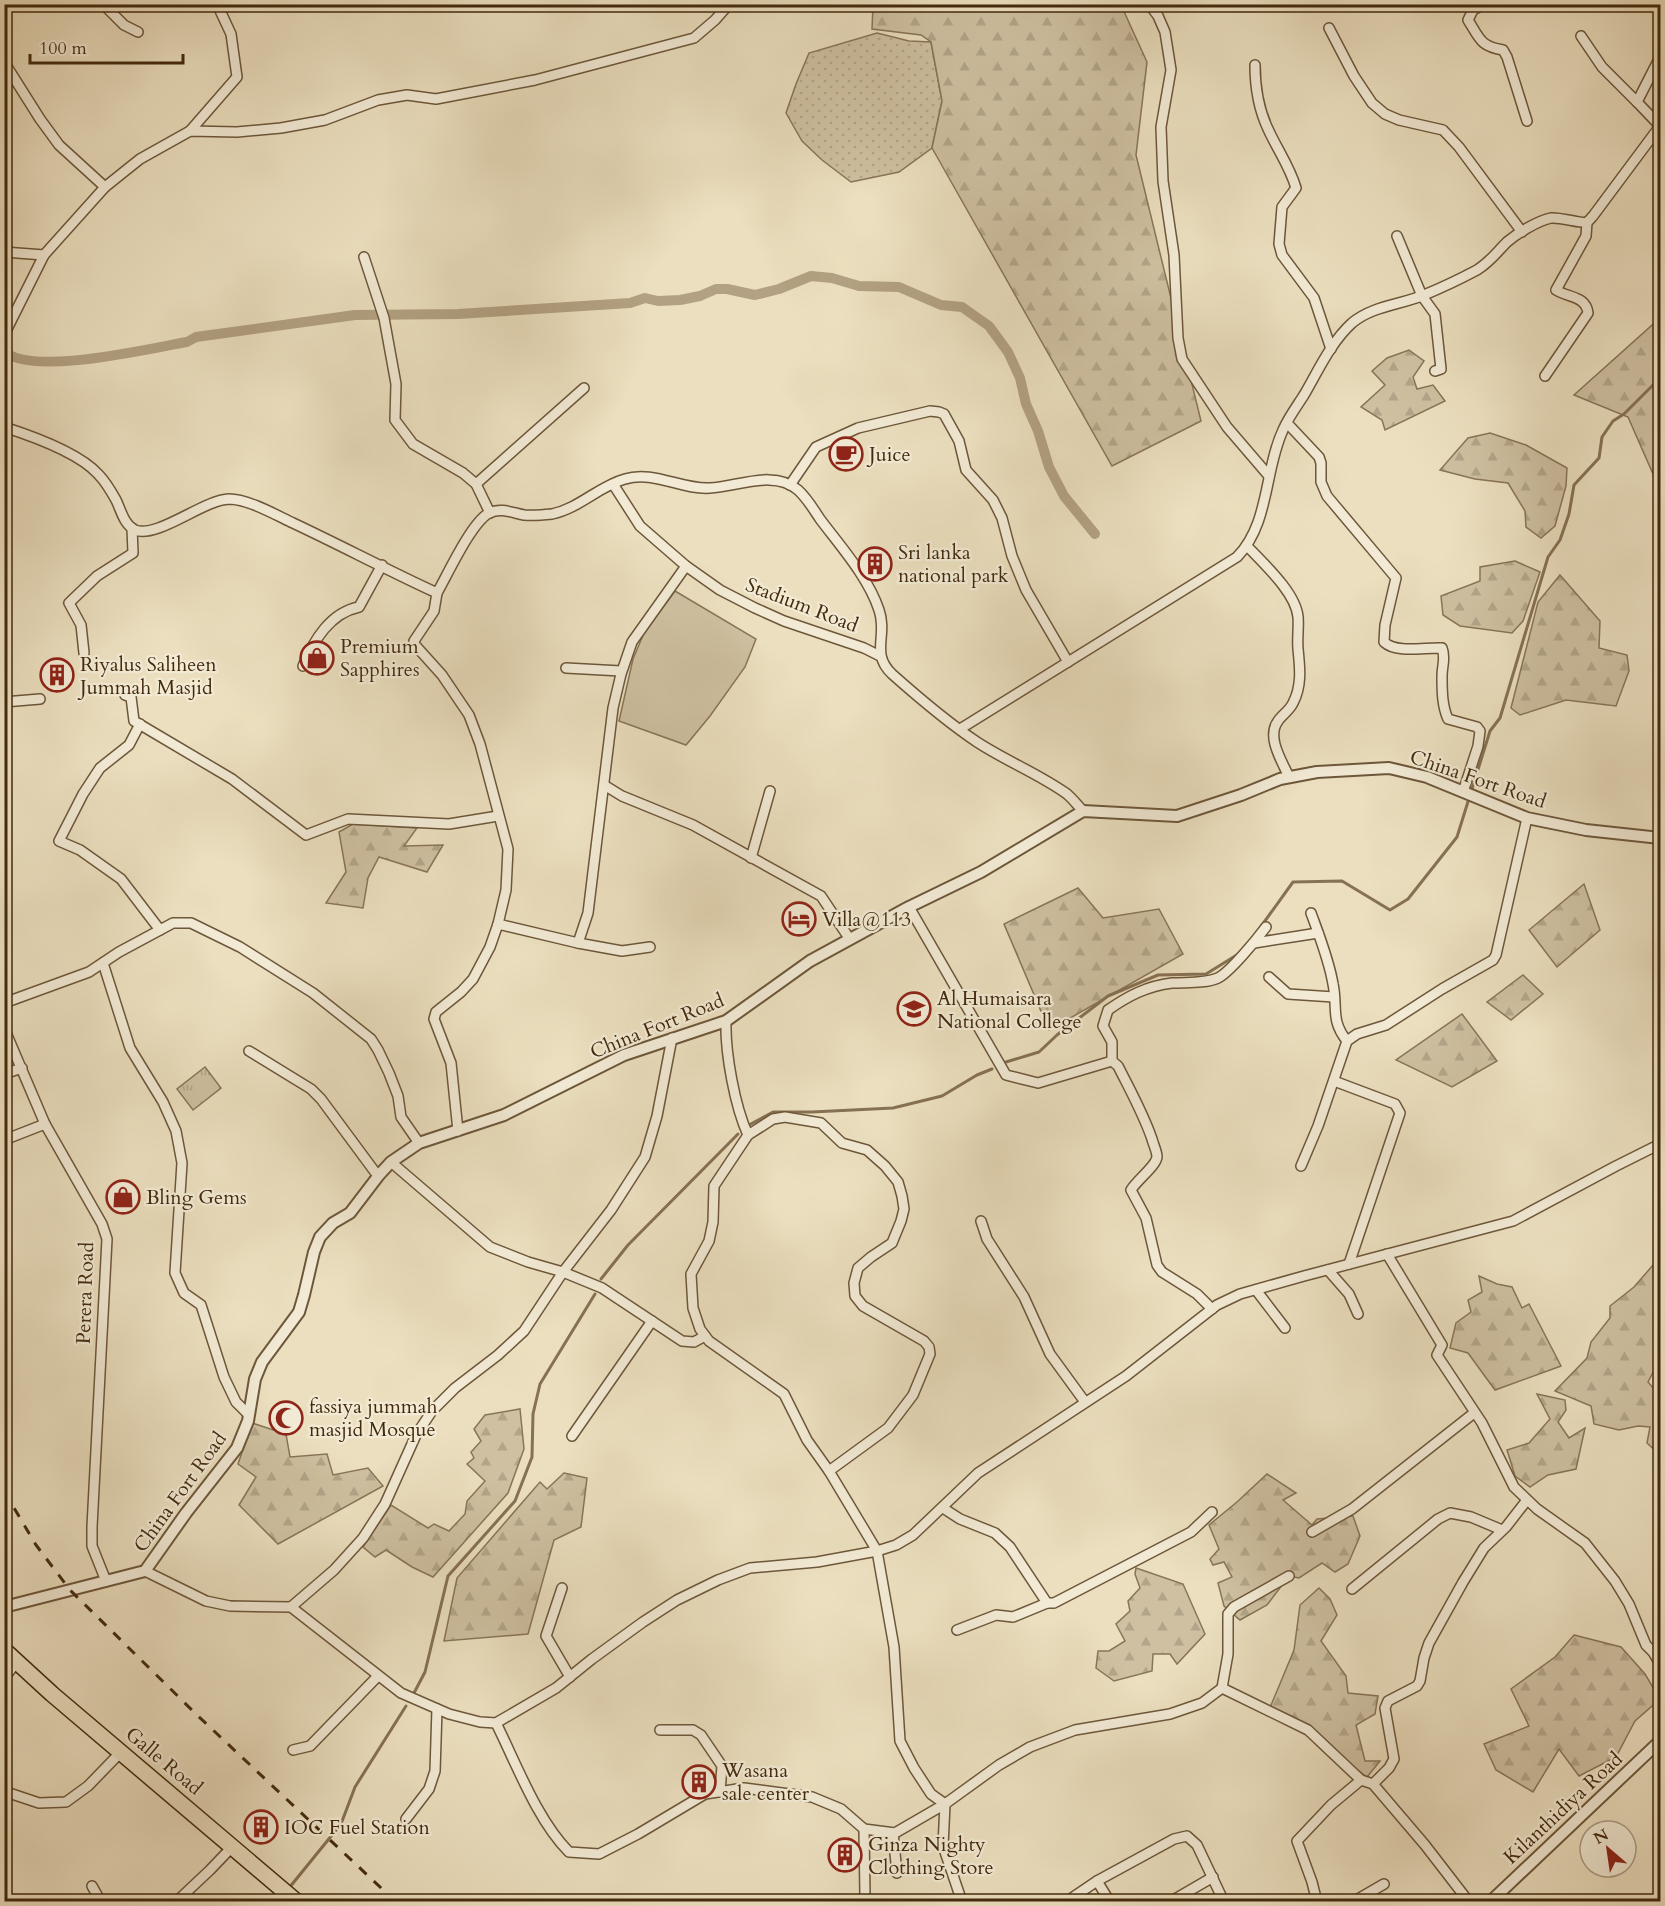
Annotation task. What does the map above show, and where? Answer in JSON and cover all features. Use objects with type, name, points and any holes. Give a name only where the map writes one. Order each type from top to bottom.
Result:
[{"type":"highway","name":"Galle Road","points":[[4,1650],[52,1694],[297,1902]]},
{"type":"street","points":[[103,4],[124,25],[138,32]]},
{"type":"street","points":[[4,335],[44,255],[105,187],[140,159],[190,131],[237,77],[231,34],[217,4]]},
{"type":"street","points":[[190,131],[237,132],[281,128],[325,120],[378,100],[407,95],[436,99],[535,80],[694,38],[729,4]]},
{"type":"street","points":[[1149,4],[1158,16],[1165,32],[1171,70],[1161,127],[1163,181],[1174,255],[1178,338],[1182,359],[1227,427],[1269,476]]},
{"type":"street","points":[[1485,4],[1473,10],[1468,20],[1483,43],[1503,50],[1527,121]]},
{"type":"street","points":[[1329,28],[1354,76],[1372,103],[1385,114],[1399,120],[1443,130],[1459,147],[1522,232]]},
{"type":"street","points":[[1545,376],[1588,312],[1584,301],[1556,290],[1586,236],[1587,222],[1660,126],[1602,67],[1581,36]]},
{"type":"street","points":[[1637,102],[1660,57]]},
{"type":"street","points":[[4,62],[59,145],[105,187]]},
{"type":"street","points":[[1255,65],[1260,105],[1267,127],[1292,172],[1296,188],[1282,207],[1279,234],[1282,255],[1314,298],[1331,349]]},
{"type":"street","points":[[960,729],[1237,557],[1248,547],[1259,524],[1269,476],[1283,430],[1331,349],[1343,332],[1354,322],[1376,309],[1422,296],[1478,269],[1522,232],[1551,218],[1587,222]]},
{"type":"street","points":[[1397,236],[1422,296],[1435,314],[1441,369],[1435,371]]},
{"type":"street","points":[[4,252],[44,255]]},
{"type":"street","points":[[364,257],[383,314],[396,384],[394,420],[412,444],[463,473],[476,484],[490,513]]},
{"type":"street","points":[[476,484],[584,388]]},
{"type":"street","points":[[790,485],[816,447],[858,428],[930,411],[944,414],[959,441],[966,470],[993,500],[1002,518],[1012,556],[1026,590],[1068,662]]},
{"type":"street","points":[[1287,423],[1318,457],[1321,463],[1320,482],[1327,496],[1396,578],[1385,626],[1384,642],[1388,646],[1409,649],[1442,648],[1445,656],[1442,674],[1443,703],[1446,715],[1448,719],[1476,727],[1480,731],[1478,746],[1463,792]]},
{"type":"street","points":[[4,427],[52,445],[93,469],[112,493],[124,518],[132,528],[141,531],[157,528],[211,503],[236,500],[275,515],[438,593]]},
{"type":"street","points":[[458,1131],[451,1063],[434,1019],[436,1012],[473,979],[485,959],[498,924],[506,890],[508,849],[480,744],[469,715],[442,675],[414,641],[434,611],[438,593],[472,532],[480,520],[490,513],[502,510],[536,515],[562,511],[627,478],[640,477],[704,488],[763,481],[790,485],[800,491],[837,541],[877,604],[882,622],[880,656],[892,674],[976,742],[1067,794],[1083,811]]},
{"type":"street","name":"Stadium Road","points":[[613,484],[640,526],[686,566],[720,590],[784,621],[864,648],[880,656]]},
{"type":"street","points":[[84,653],[81,625],[69,603],[97,576],[133,553],[132,528]]},
{"type":"street","points":[[1248,547],[1287,589],[1298,616],[1300,681],[1293,705],[1277,721],[1274,729],[1275,745],[1289,777]]},
{"type":"street","points":[[303,666],[318,637],[333,620],[346,610],[359,607],[382,565]]},
{"type":"street","points":[[578,943],[588,913],[613,708],[621,671],[632,642],[686,566]]},
{"type":"street","points":[[566,668],[621,671]]},
{"type":"street","points":[[125,695],[131,697],[134,721],[232,779],[306,835],[348,819],[449,824],[498,816]]},
{"type":"street","points":[[4,702],[40,699]]},
{"type":"street","points":[[140,724],[129,745],[115,762],[99,768],[59,842],[80,850],[121,879],[160,930]]},
{"type":"street","name":"China Fort Road","points":[[4,1606],[145,1571],[186,1513],[237,1448],[244,1432],[255,1379],[262,1362],[298,1312],[320,1237],[333,1223],[350,1213],[391,1162],[419,1143],[504,1115],[624,1056],[726,1021],[810,961],[849,938],[981,872],[1083,811],[1177,816],[1241,795],[1280,778],[1317,772],[1389,768],[1427,777],[1527,818],[1586,830],[1660,838]]},
{"type":"street","points":[[604,785],[622,796],[693,825],[821,896],[849,938]]},
{"type":"street","points":[[751,858],[770,791]]},
{"type":"street","points":[[1301,1166],[1334,1082],[1347,1041],[1357,1034],[1386,1025],[1493,960],[1509,901],[1527,818]]},
{"type":"street","points":[[909,907],[1006,1075],[1038,1083],[1112,1061]]},
{"type":"street","points":[[1311,913],[1333,984],[1339,1031],[1347,1041]]},
{"type":"street","points":[[4,1003],[80,976],[173,923],[191,923],[249,953],[332,1007],[371,1039],[398,1096],[401,1116],[419,1143]]},
{"type":"street","points":[[498,924],[622,951],[650,947]]},
{"type":"street","points":[[1112,1061],[1112,1042],[1104,1026],[1108,1010],[1145,988],[1217,978],[1225,974],[1266,927]]},
{"type":"street","points":[[1254,943],[1318,933]]},
{"type":"street","points":[[103,963],[130,1048],[164,1102],[176,1131],[182,1163],[175,1273],[184,1293],[201,1305],[224,1377],[236,1402],[248,1414]]},
{"type":"street","points":[[1269,977],[1288,994],[1334,997]]},
{"type":"street","points":[[726,1021],[725,1044],[742,1121],[748,1135]]},
{"type":"street","name":"Perera Road","points":[[4,1028],[45,1124],[102,1224],[107,1239],[92,1527],[92,1546],[106,1581]]},
{"type":"street","points":[[291,1607],[334,1570],[363,1538],[399,1477],[416,1435],[432,1412],[455,1388],[498,1355],[524,1331],[563,1272],[611,1210],[645,1157],[657,1116],[672,1038]]},
{"type":"street","points":[[249,1051],[311,1089],[379,1175]]},
{"type":"street","points":[[1112,1061],[1118,1066],[1144,1117],[1157,1157],[1131,1190],[1146,1218],[1157,1265],[1162,1272],[1197,1294],[1212,1309]]},
{"type":"street","points":[[4,1074],[22,1068]]},
{"type":"street","points":[[1334,1082],[1395,1104],[1400,1113],[1349,1264]]},
{"type":"street","points":[[829,1471],[888,1428],[913,1395],[930,1354],[924,1341],[862,1306],[855,1296],[854,1283],[858,1268],[892,1243],[901,1221],[904,1209],[898,1182],[867,1150],[842,1143],[821,1123],[786,1117],[773,1119],[748,1135],[714,1186],[713,1221],[709,1241],[691,1274],[693,1308],[700,1329],[709,1341],[784,1394],[807,1440],[829,1471],[877,1551],[894,1647],[900,1741],[931,1794],[945,1804]]},
{"type":"street","points":[[4,1140],[45,1124]]},
{"type":"street","points":[[145,1571],[206,1600],[230,1606],[291,1607],[401,1693],[437,1709],[480,1722],[496,1723],[556,1688],[642,1622],[677,1600],[718,1580],[750,1568],[817,1562],[877,1551],[896,1545],[913,1535],[978,1473],[1125,1376],[1212,1309],[1240,1294],[1513,1221],[1660,1144]]},
{"type":"street","points":[[391,1162],[490,1247],[602,1288],[682,1341],[694,1342],[705,1336]]},
{"type":"street","points":[[981,1221],[987,1239],[1024,1297],[1050,1354],[1085,1402]]},
{"type":"street","points":[[1387,1254],[1442,1345],[1437,1355],[1482,1423],[1514,1486],[1537,1509],[1585,1543],[1615,1581],[1646,1645],[1660,1664]]},
{"type":"street","points":[[1328,1270],[1349,1294],[1358,1314]]},
{"type":"street","points":[[1256,1290],[1285,1328]]},
{"type":"street","points":[[572,1436],[652,1321]]},
{"type":"street","points":[[1312,1532],[1352,1509],[1474,1413]]},
{"type":"street","points":[[1373,1784],[1389,1768],[1394,1759],[1384,1708],[1388,1701],[1417,1686],[1429,1643],[1475,1562],[1484,1548],[1527,1500]]},
{"type":"street","points":[[943,1508],[960,1519],[995,1533],[1010,1547],[1047,1603]]},
{"type":"street","points":[[957,1630],[996,1615],[1013,1617],[1054,1602],[1191,1532],[1212,1512]]},
{"type":"street","points":[[1352,1589],[1438,1519],[1450,1514],[1471,1516],[1502,1530]]},
{"type":"street","points":[[496,1723],[543,1818],[556,1839],[569,1852],[599,1854],[638,1834],[705,1794],[744,1788],[812,1797],[841,1809],[864,1829],[893,1833],[945,1804],[999,1765],[1030,1747],[1075,1730],[1170,1714],[1202,1703],[1222,1688],[1228,1654],[1228,1614],[1234,1607],[1289,1576]]},
{"type":"street","points":[[562,1588],[546,1636],[570,1677]]},
{"type":"street","points":[[4,1678],[16,1662]]},
{"type":"street","points":[[293,1750],[310,1746],[378,1676]]},
{"type":"street","points":[[1222,1688],[1308,1730],[1361,1780],[1373,1784],[1425,1845],[1469,1902]]},
{"type":"street","points":[[406,1819],[429,1789],[435,1771],[437,1709]]},
{"type":"street","points":[[660,1730],[693,1730],[701,1734],[722,1766],[720,1792]]},
{"type":"street","name":"Kilanthidiya Road","points":[[1490,1902],[1660,1741]]},
{"type":"street","points":[[4,1787],[9,1793],[39,1803],[66,1802],[88,1786],[121,1752]]},
{"type":"street","points":[[1317,1902],[1297,1841],[1331,1805],[1361,1780]]},
{"type":"street","points":[[945,1804],[943,1846],[964,1902]]},
{"type":"street","points":[[863,1902],[865,1897],[864,1829]]},
{"type":"street","points":[[893,1833],[897,1873]]},
{"type":"street","points":[[1066,1902],[1097,1881],[1174,1839],[1187,1836],[1197,1845],[1224,1902]]},
{"type":"street","points":[[176,1902],[232,1846]]},
{"type":"street","points":[[1170,1902],[1213,1877]]},
{"type":"street","points":[[1097,1881],[1110,1902]]},
{"type":"street","points":[[1353,1902],[1384,1884]]},
{"type":"street","points":[[92,1886],[101,1902]]},
{"type":"green space","points":[[873,5],[1121,5],[1147,62],[1136,155],[1201,421],[1112,466],[932,148],[942,101],[931,42],[921,35],[872,29]]},
{"type":"green space","points":[[877,33],[909,41],[931,42],[942,101],[932,148],[899,172],[851,182],[802,141],[786,113],[809,53]]},
{"type":"green space","points":[[1660,318],[1660,498],[1653,474],[1628,417],[1574,395]]},
{"type":"green space","points":[[1409,350],[1424,361],[1413,377],[1417,389],[1433,385],[1445,401],[1385,430],[1382,420],[1361,407],[1385,385],[1372,371],[1387,358]]},
{"type":"green space","points":[[1490,433],[1526,445],[1567,468],[1566,486],[1555,526],[1541,538],[1526,527],[1525,511],[1508,483],[1475,479],[1440,470],[1468,438]]},
{"type":"green space","points":[[1515,561],[1540,572],[1523,621],[1512,633],[1460,626],[1443,615],[1441,596],[1480,581],[1480,567]]},
{"type":"green space","points":[[1560,575],[1600,621],[1599,648],[1627,655],[1629,671],[1616,706],[1566,700],[1520,715],[1511,708],[1538,602]]},
{"type":"green space","points":[[675,591],[756,639],[745,667],[686,745],[619,721],[633,659],[644,633]]},
{"type":"green space","points":[[353,824],[417,828],[404,846],[443,845],[427,872],[379,857],[368,878],[363,908],[326,903],[346,872],[339,832]]},
{"type":"green space","points":[[1584,884],[1600,930],[1557,967],[1529,930]]},
{"type":"green space","points":[[1078,888],[1103,918],[1159,909],[1183,954],[1049,1030],[1004,924]]},
{"type":"green space","points":[[1523,975],[1543,994],[1511,1020],[1487,1002]]},
{"type":"green space","points":[[1462,1014],[1497,1061],[1452,1087],[1396,1060]]},
{"type":"green space","points":[[205,1067],[221,1088],[193,1110],[177,1089]]},
{"type":"green space","points":[[1660,1257],[1660,1316],[1654,1323],[1660,1330],[1660,1365],[1657,1365],[1648,1382],[1660,1396],[1660,1455],[1647,1443],[1650,1427],[1638,1426],[1619,1430],[1594,1424],[1591,1406],[1555,1391],[1587,1358],[1591,1342],[1610,1318],[1610,1306],[1634,1287]]},
{"type":"green space","points":[[1479,1276],[1497,1284],[1512,1287],[1522,1308],[1529,1304],[1561,1366],[1495,1390],[1468,1353],[1450,1348],[1456,1323],[1471,1312],[1468,1300],[1482,1292]]},
{"type":"green space","points":[[1537,1394],[1565,1400],[1566,1410],[1558,1422],[1569,1438],[1585,1428],[1576,1469],[1548,1475],[1530,1487],[1515,1476],[1507,1450],[1529,1443],[1550,1419]]},
{"type":"green space","points":[[520,1409],[524,1449],[508,1493],[433,1577],[386,1550],[375,1557],[363,1547],[391,1505],[428,1528],[434,1524],[449,1531],[465,1514],[467,1501],[485,1481],[467,1464],[474,1458],[471,1452],[481,1441],[474,1429],[485,1415]]},
{"type":"green space","points":[[252,1423],[286,1434],[290,1457],[327,1454],[333,1475],[368,1468],[383,1486],[278,1544],[239,1505],[256,1477],[238,1464]]},
{"type":"green space","points":[[564,1473],[587,1478],[581,1527],[554,1540],[528,1634],[444,1641],[457,1578],[540,1482],[547,1489]]},
{"type":"green space","points":[[1267,1474],[1296,1493],[1283,1500],[1312,1525],[1317,1519],[1353,1516],[1360,1536],[1348,1564],[1335,1572],[1322,1563],[1299,1578],[1289,1576],[1267,1605],[1240,1620],[1224,1606],[1218,1583],[1232,1577],[1224,1562],[1213,1565],[1210,1559],[1219,1549],[1209,1525]]},
{"type":"green space","points":[[1136,1568],[1183,1584],[1205,1634],[1177,1664],[1170,1654],[1153,1654],[1152,1671],[1114,1681],[1096,1668],[1098,1651],[1109,1651],[1125,1641],[1116,1624],[1130,1611],[1128,1601],[1140,1588],[1135,1574]]},
{"type":"green space","points":[[1319,1588],[1330,1599],[1337,1615],[1321,1641],[1346,1676],[1348,1693],[1378,1696],[1375,1714],[1356,1725],[1365,1761],[1380,1761],[1367,1777],[1339,1757],[1306,1728],[1269,1710],[1294,1650],[1300,1605]]},
{"type":"green space","points":[[1574,1635],[1621,1647],[1645,1674],[1660,1699],[1635,1721],[1616,1757],[1579,1776],[1559,1749],[1533,1792],[1496,1770],[1484,1744],[1529,1726],[1511,1689],[1555,1657]]},
{"type":"waterway","points":[[4,351],[18,358],[64,361],[147,350],[187,342],[196,337],[355,315],[458,314],[630,303],[645,298],[658,301],[680,300],[700,296],[716,289],[755,295],[779,289],[811,276],[832,278],[859,286],[899,287],[941,305],[962,307],[989,326],[1008,352],[1020,378],[1026,404],[1038,431],[1049,467],[1064,496],[1095,534]]},
{"type":"waterway","points":[[1257,932],[1293,882],[1342,881],[1390,910],[1408,899],[1457,837],[1490,731],[1500,718],[1548,557],[1560,540],[1569,514],[1574,485],[1599,458],[1602,437],[1613,421],[1624,414],[1660,378]]},
{"type":"waterway","points":[[1006,1062],[1039,1052],[1057,1035],[1108,996],[1158,975],[1206,974],[1240,953]]},
{"type":"waterway","points":[[749,1125],[773,1112],[893,1108],[942,1096],[977,1075],[992,1069]]},
{"type":"waterway","points":[[601,1279],[628,1245],[738,1134]]},
{"type":"waterway","points":[[414,1693],[425,1672],[448,1576],[515,1501],[532,1457],[533,1414],[540,1384],[595,1294]]},
{"type":"waterway","points":[[289,1888],[341,1824],[355,1787],[406,1706]]},
{"type":"railway","points":[[4,1491],[36,1545],[70,1590],[197,1715],[396,1902]]},
{"type":"place","name":"Juice","points":[[846,454]]},
{"type":"place","name":"Sri lanka national park","points":[[875,564]]},
{"type":"place","name":"Premium Sapphires","points":[[317,658]]},
{"type":"place","name":"Riyalus Saliheen Jummah Masjid","points":[[57,675]]},
{"type":"place","name":"Villa@113","points":[[799,919]]},
{"type":"place","name":"Al Humaisara National College","points":[[914,1009]]},
{"type":"place","name":"Bling Gems","points":[[123,1197]]},
{"type":"place","name":"fassiya jummah masjid Mosque","points":[[286,1418]]},
{"type":"place","name":"Wasana sale center","points":[[699,1782]]},
{"type":"place","name":"IOC Fuel Station","points":[[261,1827]]},
{"type":"place","name":"Ginza Nighty Clothing Store","points":[[845,1855]]}]
